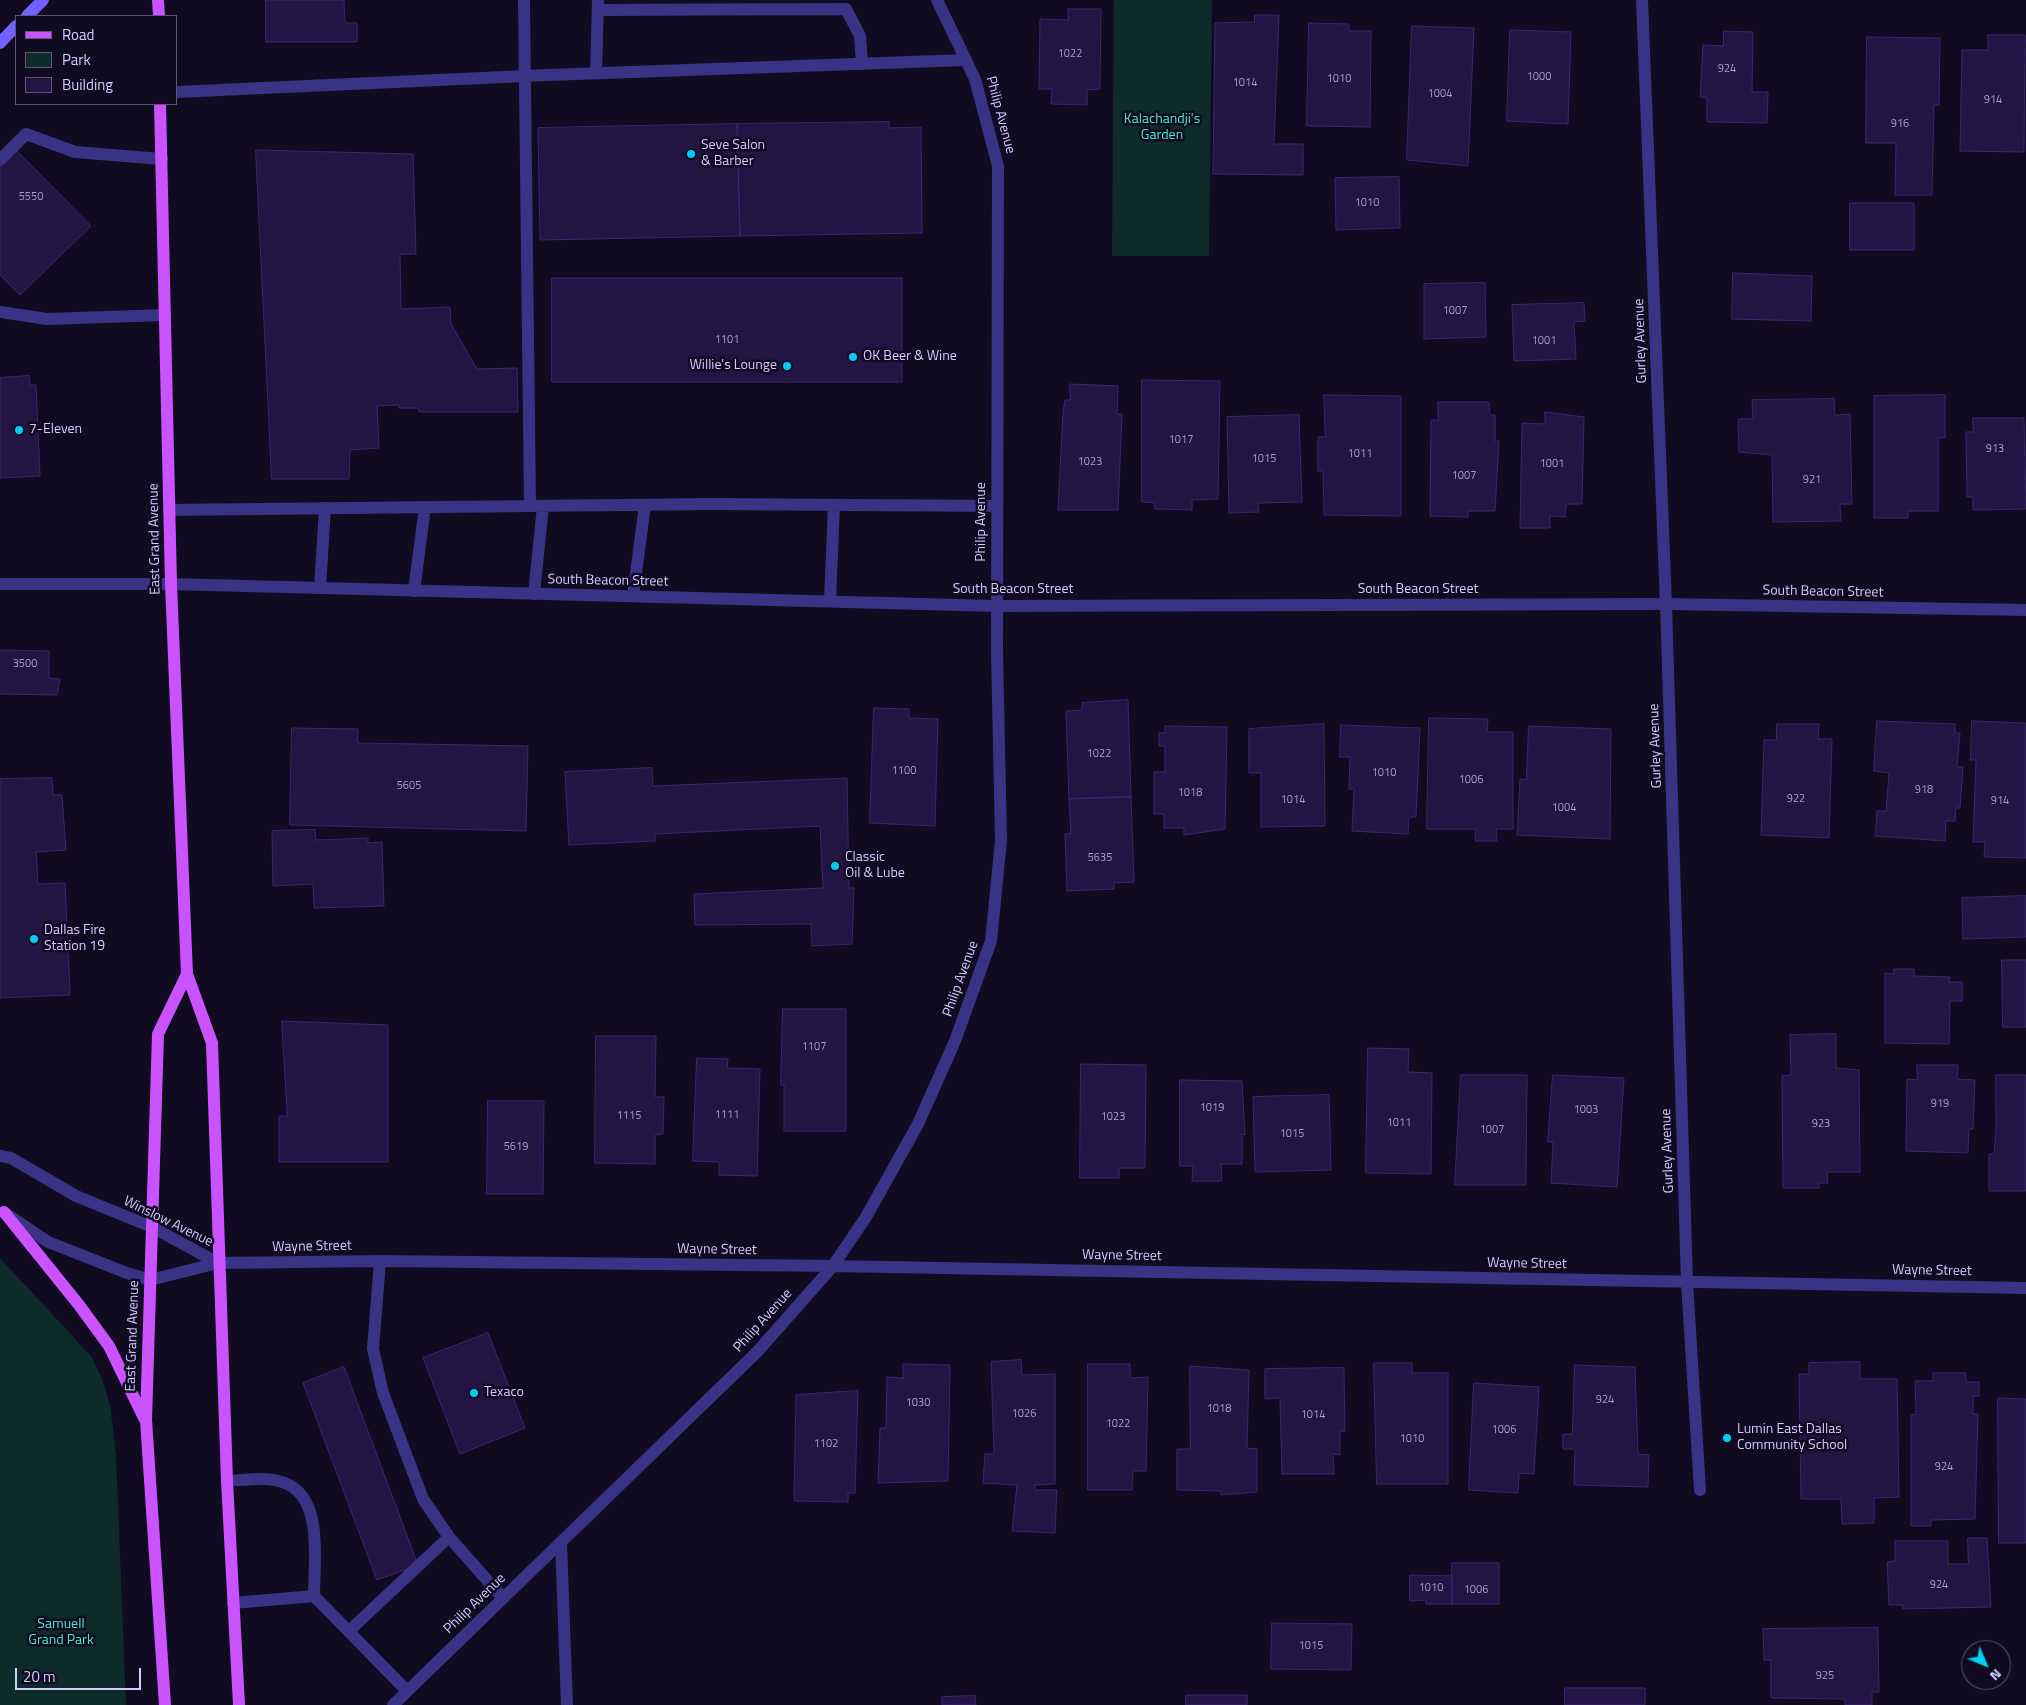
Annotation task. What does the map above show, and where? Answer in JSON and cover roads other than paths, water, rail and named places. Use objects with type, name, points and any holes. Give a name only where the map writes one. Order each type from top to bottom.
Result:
[{"type":"main road","points":[[27,15],[43,0]]},
{"type":"main road","points":[[158,0],[159,15]]},
{"type":"main road","points":[[0,43],[15,27]]},
{"type":"main road","name":"East Grand Avenue","points":[[160,105],[171,584],[187,974],[212,1043],[218,1263],[239,1705]]},
{"type":"main road","name":"East Grand Avenue","points":[[165,1705],[146,1420],[150,1280],[158,1034],[187,974]]},
{"type":"main road","points":[[2,1211],[79,1305],[109,1346],[146,1420]]},
{"type":"street","points":[[524,0],[530,506]]},
{"type":"street","name":"Philip Avenue","points":[[393,1705],[757,1352],[833,1266],[866,1217],[918,1124],[955,1042],[991,941],[1001,840],[997,606],[998,166],[975,79],[937,0]]},
{"type":"street","name":"Gurley Avenue","points":[[1642,0],[1666,604],[1687,1282],[1700,1490]]},
{"type":"street","points":[[596,73],[598,5],[846,9],[860,36],[862,64]]},
{"type":"street","points":[[178,92],[596,73],[966,60]]},
{"type":"street","points":[[0,160],[26,134],[76,152],[162,159]]},
{"type":"street","points":[[0,312],[47,319],[165,315]]},
{"type":"street","points":[[169,510],[645,505],[997,506]]},
{"type":"street","points":[[633,596],[645,505]]},
{"type":"street","points":[[830,602],[834,505]]},
{"type":"street","points":[[534,594],[543,506]]},
{"type":"street","points":[[414,591],[424,507]]},
{"type":"street","points":[[320,588],[325,508]]},
{"type":"street","name":"South Beacon Street","points":[[0,584],[171,584],[997,606],[1666,604],[2026,610]]},
{"type":"street","name":"Winslow Avenue","points":[[0,1156],[11,1158],[76,1196],[152,1227],[218,1263]]},
{"type":"street","points":[[2,1211],[48,1242],[126,1273],[150,1280]]},
{"type":"street","points":[[380,1261],[373,1349],[384,1394],[423,1499],[449,1537],[503,1598]]},
{"type":"street","name":"Wayne Street","points":[[218,1263],[380,1261],[833,1266],[2026,1288]]},
{"type":"street","name":"Winslow Avenue","points":[[150,1280],[218,1263]]},
{"type":"street","points":[[227,1481],[265,1479],[286,1483],[304,1497],[313,1522],[314,1596],[407,1691]]},
{"type":"street","points":[[349,1631],[449,1537]]},
{"type":"street","points":[[561,1543],[567,1705]]},
{"type":"street","points":[[233,1603],[314,1596]]},
{"type":"place","name":"Seve Salon & Barber","points":[[691,154]]},
{"type":"place","name":"OK Beer & Wine","points":[[853,357]]},
{"type":"place","name":"Willie's Lounge","points":[[787,366]]},
{"type":"place","name":"7-Eleven","points":[[19,430]]},
{"type":"place","name":"Classic Oil & Lube","points":[[835,866]]},
{"type":"place","name":"Dallas Fire Station 19","points":[[34,939]]},
{"type":"place","name":"Texaco","points":[[474,1393]]},
{"type":"place","name":"Lumin East Dallas Community School","points":[[1727,1438]]},
{"type":"park label","name":"Kalachandji's Garden","points":[[1162,128]]},
{"type":"park label","name":"Samuell Grand Park","points":[[61,1634]]}]
